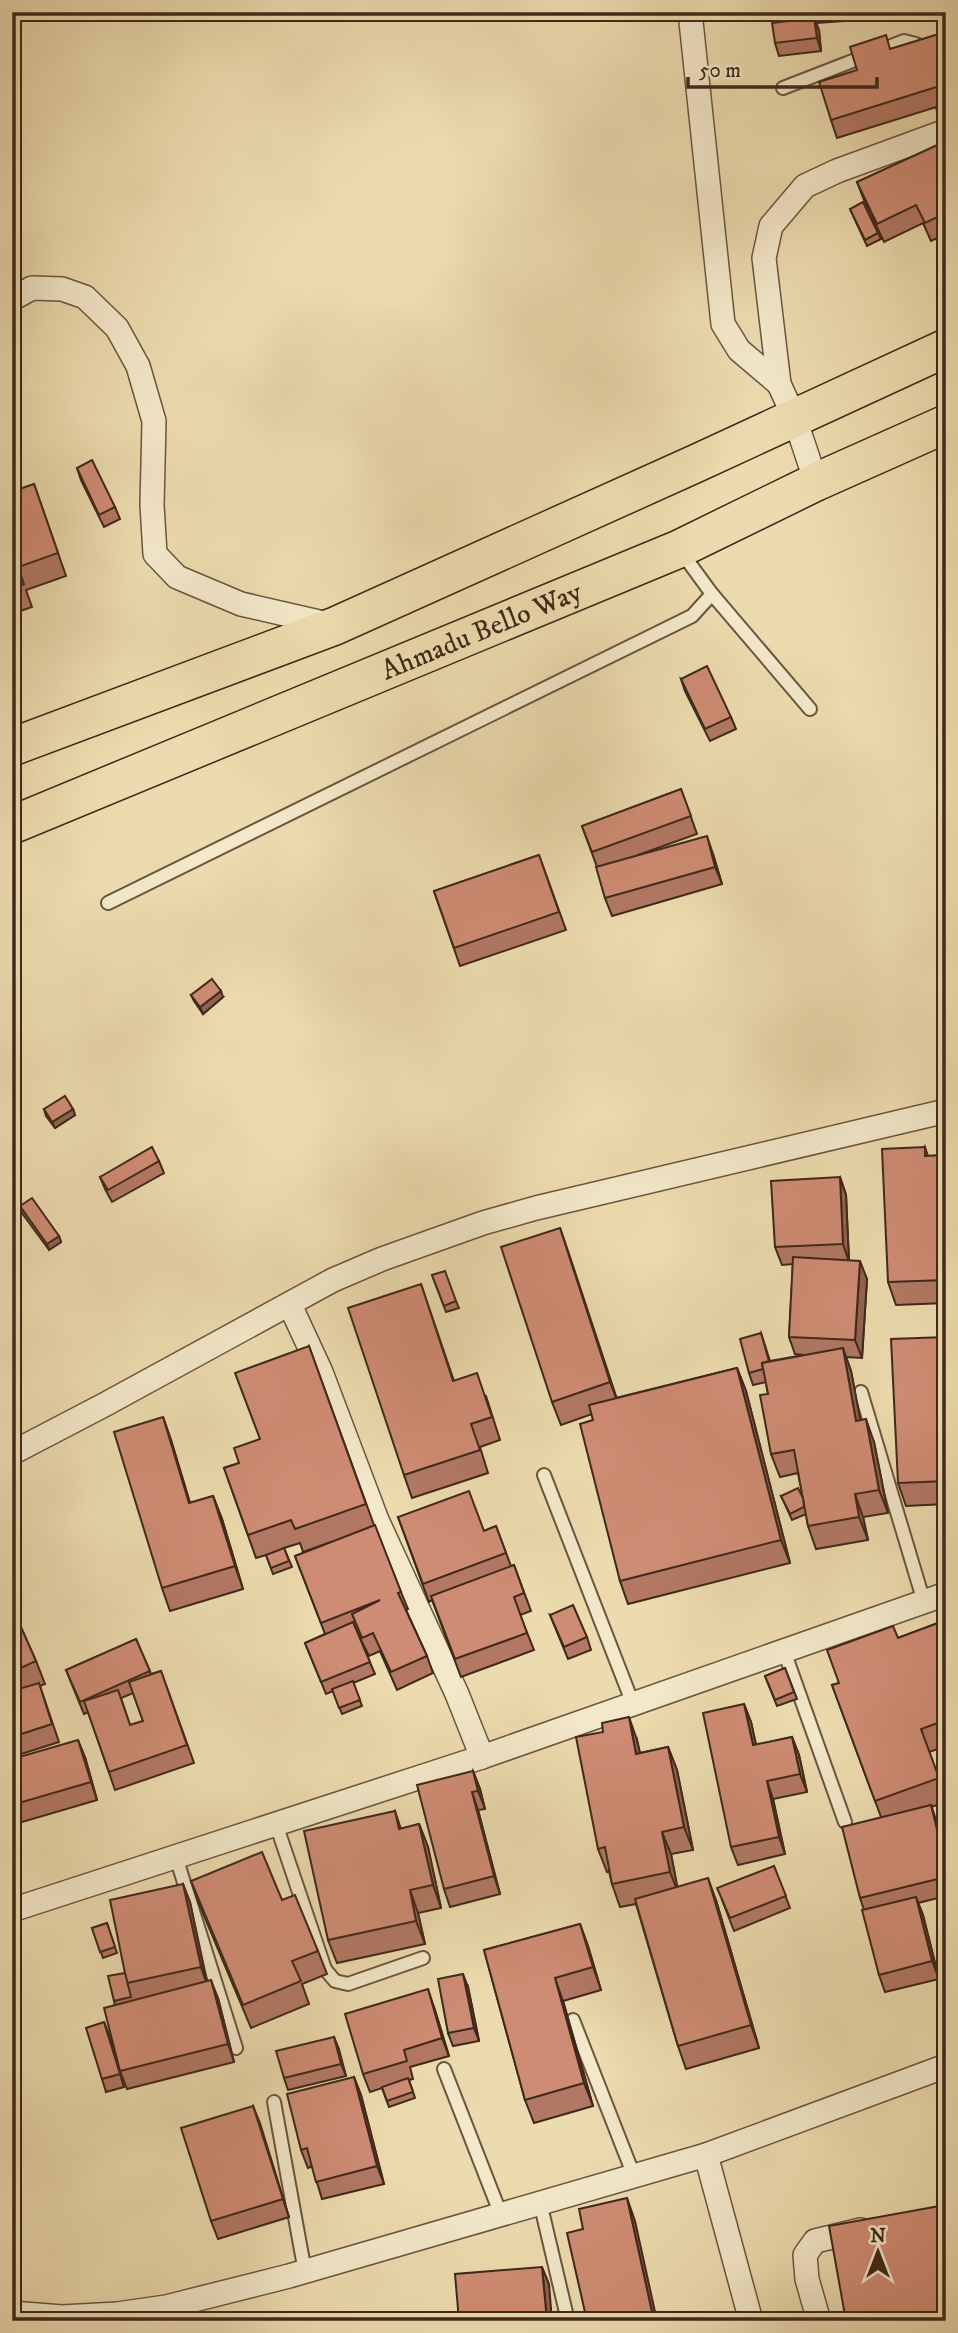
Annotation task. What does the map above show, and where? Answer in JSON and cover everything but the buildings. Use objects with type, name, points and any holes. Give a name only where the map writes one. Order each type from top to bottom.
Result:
[{"type":"main road","points":[[12,747],[335,625],[795,419],[946,348]]},
{"type":"main road","name":"Ahmadu Bello Way","points":[[12,825],[679,550],[816,482],[946,424]]},
{"type":"street","points":[[690,12],[723,324],[739,350],[779,384]]},
{"type":"street","points":[[816,482],[795,419],[779,384],[764,258],[771,226],[805,186],[837,171],[946,131]]},
{"type":"street","points":[[12,299],[32,288],[62,289],[85,297],[117,328],[138,366],[154,421],[152,505],[155,554],[177,577],[240,604],[335,625]]},
{"type":"street","points":[[12,1453],[333,1280],[382,1259],[483,1223],[536,1208],[946,1111]]},
{"type":"street","points":[[290,1305],[325,1383],[377,1520],[457,1694],[482,1758]]},
{"type":"street","points":[[12,1910],[482,1758],[946,1594]]},
{"type":"street","points":[[12,2313],[62,2317],[117,2314],[166,2307],[305,2272],[706,2155],[946,2066]]},
{"type":"street","points":[[706,2155],[751,2321]]},
{"type":"street","points":[[819,2321],[807,2279],[805,2256],[815,2241],[881,2225]]},
{"type":"lane","points":[[783,88],[904,41],[915,44],[922,59]]},
{"type":"lane","points":[[679,550],[712,594],[810,709]]},
{"type":"lane","points":[[108,903],[692,616],[712,594]]},
{"type":"lane","points":[[861,1392],[924,1602]]},
{"type":"lane","points":[[544,1475],[633,1703]]},
{"type":"lane","points":[[784,1651],[845,1822]]},
{"type":"lane","points":[[276,1824],[325,1969],[335,1981],[348,1984],[423,1958]]},
{"type":"lane","points":[[176,1857],[236,2048]]},
{"type":"lane","points":[[573,2021],[634,2176]]},
{"type":"lane","points":[[444,2068],[501,2214]]},
{"type":"lane","points":[[274,2102],[305,2272]]},
{"type":"lane","points":[[540,2202],[568,2321]]}]
